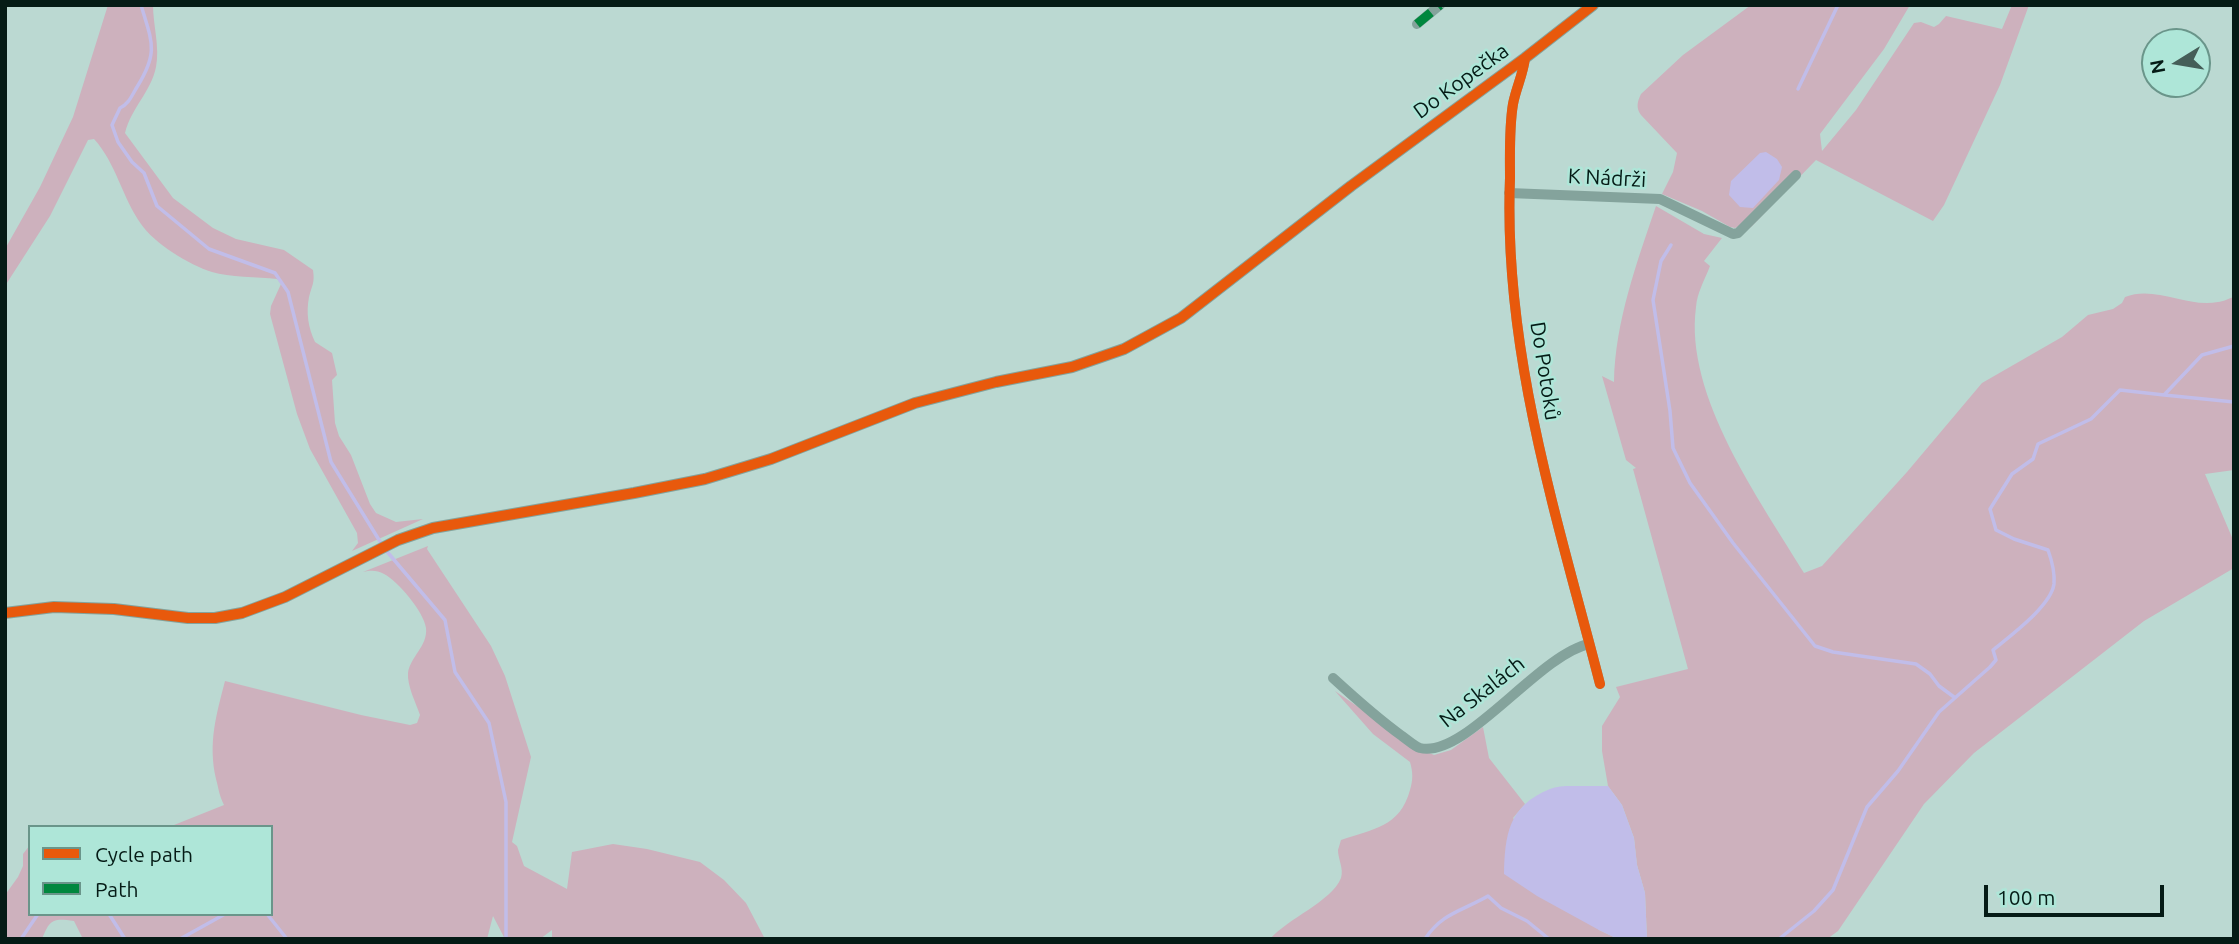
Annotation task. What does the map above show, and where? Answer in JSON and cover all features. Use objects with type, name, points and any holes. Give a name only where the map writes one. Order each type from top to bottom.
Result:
[{"type":"street","name":"Do Kopečka","points":[[5,613],[78,607],[188,618],[215,618],[242,613],[285,597],[398,540],[433,528],[705,479],[771,459],[915,403],[996,382],[1072,367],[1124,349],[1181,318],[1351,186],[1593,5]]},
{"type":"street","points":[[1417,24],[1438,6]]},
{"type":"street","name":"Do Potoků","points":[[1525,58],[1523,76],[1513,102],[1509,193],[1509,237],[1519,345],[1556,524],[1600,684]]},
{"type":"street","name":"K Nádrži","points":[[1509,193],[1660,199],[1732,234],[1738,233],[1797,175]]},
{"type":"street","name":"Na Skalách","points":[[1333,678],[1369,712],[1418,748],[1429,749],[1444,746],[1461,736],[1494,712],[1546,667],[1566,653],[1589,644]]},
{"type":"shaded area","points":[[108,5],[153,5],[156,67],[125,133],[173,198],[213,228],[236,239],[284,250],[313,270],[308,320],[315,342],[332,353],[337,375],[332,380],[335,423],[339,436],[351,455],[376,513],[396,522],[423,519],[352,551],[358,543],[357,533],[310,449],[297,414],[270,314],[281,284],[277,279],[212,272],[183,259],[163,246],[141,224],[102,148],[94,139],[88,140],[50,216],[5,286],[5,249],[40,187],[73,117]]},
{"type":"shaded area","points":[[1751,5],[1910,5],[1884,49],[1820,134],[1822,151],[1856,110],[1914,23],[1921,22],[1934,27],[1946,16],[2002,29],[2012,5],[2029,5],[2000,85],[1944,205],[1933,221],[1816,160],[1751,227],[1743,224],[1730,227],[1702,211],[1662,194],[1673,172],[1677,153],[1639,112],[1641,94],[1683,55]]},
{"type":"shaded area","points":[[1766,152],[1777,159],[1782,167],[1779,180],[1753,208],[1740,207],[1729,195],[1731,181],[1760,153]]},
{"type":"shaded area","points":[[1656,206],[1704,234],[1722,238],[1704,261],[1710,266],[1697,302],[1695,341],[1702,376],[1713,411],[1729,446],[1804,573],[1822,566],[1907,472],[1982,383],[2062,337],[2088,315],[2113,309],[2122,303],[2125,297],[2148,294],[2206,303],[2234,297],[2234,470],[2205,474],[2234,542],[2234,568],[2144,621],[1974,753],[1924,804],[1838,931],[1827,939],[1647,939],[1645,893],[1637,865],[1634,838],[1622,805],[1608,786],[1602,751],[1602,726],[1620,697],[1616,687],[1688,669],[1633,469],[1636,468],[1626,460],[1602,376],[1614,382],[1623,315]]},
{"type":"shaded area","points":[[428,546],[427,549],[491,646],[505,676],[531,757],[512,842],[517,846],[524,866],[567,889],[572,852],[613,844],[700,862],[724,880],[746,903],[765,939],[552,939],[552,930],[540,939],[505,939],[493,916],[487,939],[83,939],[74,921],[57,920],[47,927],[42,939],[5,939],[5,895],[18,877],[23,866],[23,854],[28,848],[28,916],[273,916],[273,825],[174,825],[224,805],[216,779],[213,741],[225,681],[361,715],[410,725],[417,723],[420,715],[410,689],[408,673],[426,634],[424,621],[409,598],[390,578],[376,571],[363,572]]},
{"type":"shaded area","points":[[1335,691],[1418,748],[1434,755],[1451,750],[1483,727],[1489,758],[1525,804],[1513,818],[1599,930],[1618,939],[1270,939],[1336,886],[1342,875],[1338,850],[1341,840],[1384,825],[1392,819],[1400,812],[1411,786],[1410,762],[1373,734]]},
{"type":"shaded area","points":[[1608,786],[1622,805],[1634,838],[1637,865],[1645,893],[1647,939],[1618,939],[1537,896],[1504,874],[1508,834],[1517,813],[1525,804],[1554,788]]},
{"type":"waterway","points":[[141,5],[150,38],[151,55],[144,75],[130,99],[120,108],[112,125],[118,142],[132,162],[144,173],[157,206],[209,249],[275,273],[288,292],[331,462],[384,548],[445,620],[455,672],[489,723],[506,802],[506,939]]},
{"type":"waterway","points":[[1798,89],[1838,5]]},
{"type":"waterway","points":[[1671,245],[1661,261],[1653,300],[1673,448],[1690,483],[1733,543],[1815,646],[1833,652],[1916,664],[1954,697]]},
{"type":"waterway","points":[[1779,939],[1814,911],[1833,890],[1867,807],[1898,771],[1939,712],[1990,667],[1996,660],[1993,650],[2029,620],[2051,593],[2054,575],[2048,550],[1996,530],[1990,509],[2012,474],[2033,459],[2038,444],[2091,419],[2120,390],[2164,395],[2202,355],[2234,346]]},
{"type":"waterway","points":[[2164,395],[2234,402]]},
{"type":"waterway","points":[[1425,939],[1438,923],[1488,896],[1501,908],[1527,921],[1549,939]]},
{"type":"waterway","points":[[21,939],[37,916]]},
{"type":"waterway","points":[[110,916],[125,939]]},
{"type":"waterway","points":[[180,939],[221,916]]},
{"type":"waterway","points":[[269,916],[287,939]]},
{"type":"marked path","points":[[1417,24],[1440,5]]},
{"type":"cycle path","points":[[5,613],[54,607],[114,609],[188,618],[215,618],[242,613],[285,597],[398,540],[433,528],[705,479],[771,459],[915,403],[996,382],[1072,367],[1124,349],[1181,318],[1351,186],[1593,5]]},
{"type":"cycle path","points":[[1525,58],[1513,104],[1510,132],[1510,243],[1515,307],[1536,434],[1600,684]]}]
